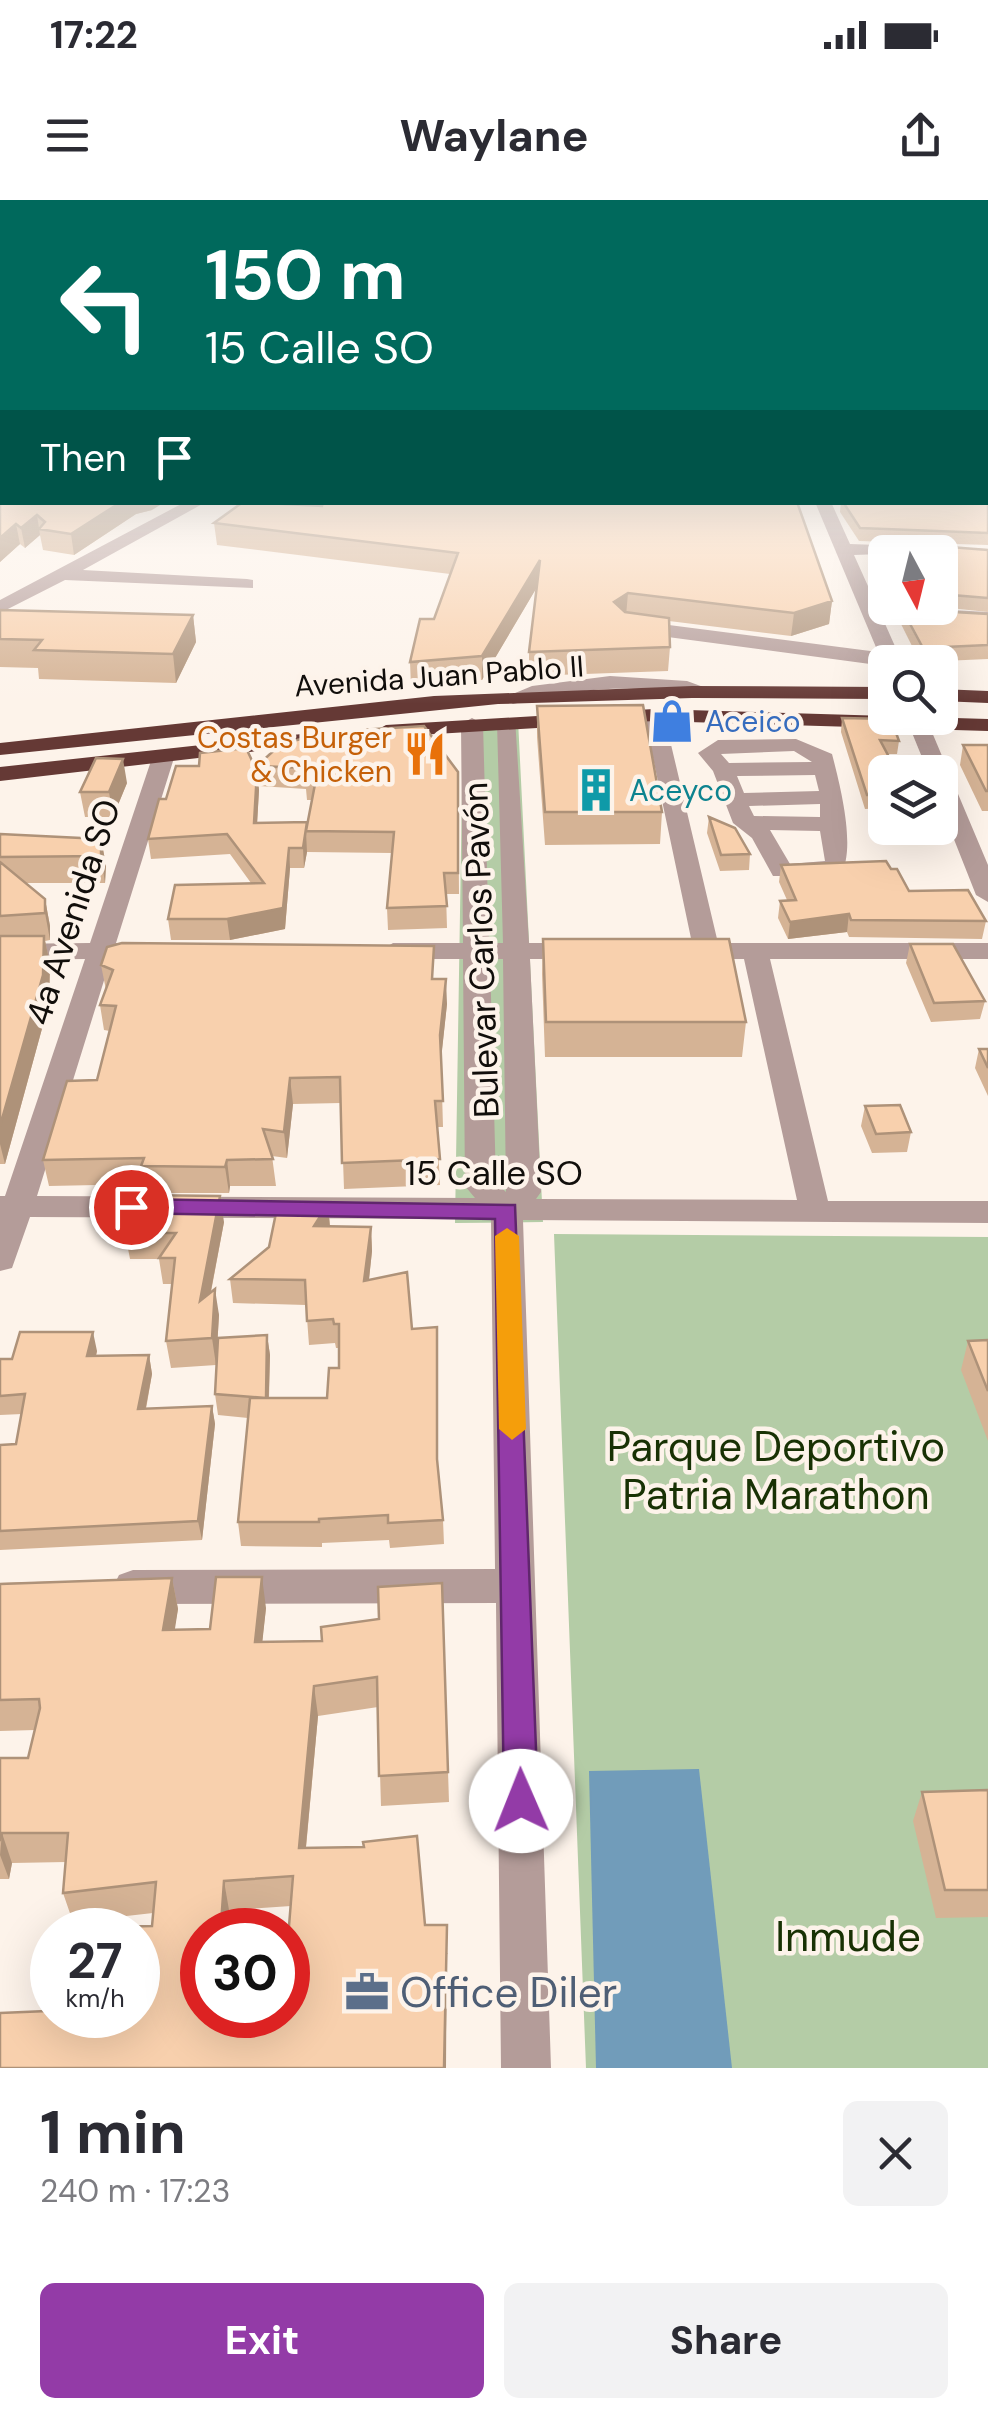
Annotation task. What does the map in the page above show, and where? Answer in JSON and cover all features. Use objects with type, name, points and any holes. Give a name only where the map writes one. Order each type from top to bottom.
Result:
[{"type":"highway","name":"Avenida Juan Pablo II","points":[[0,774],[472,724],[511,710],[707,692],[868,694]]},
{"type":"highway","points":[[958,696],[988,697]]},
{"type":"highway","name":"Avenida Juan Pablo II","points":[[0,748],[372,707],[868,718]]},
{"type":"highway","name":"Avenida Juan Pablo II","points":[[958,722],[988,724]]},
{"type":"street","points":[[0,607],[144,530]]},
{"type":"street","points":[[835,530],[868,606]]},
{"type":"street","points":[[843,549],[988,554]]},
{"type":"street","points":[[60,574],[248,584]]},
{"type":"street","points":[[38,614],[48,594],[40,585]]},
{"type":"street","points":[[958,616],[988,618]]},
{"type":"street","points":[[626,626],[868,658]]},
{"type":"street","name":"Bulevar Carlos Pavón","points":[[472,724],[481,1186],[506,1211],[524,1192],[511,710]]},
{"type":"street","points":[[654,716],[707,951]]},
{"type":"street","points":[[796,745],[820,754],[832,796],[836,868],[798,873],[782,870],[761,834],[745,823],[717,763],[711,748],[718,746],[796,745]]},
{"type":"street","name":"4a Avenida SO","points":[[0,1260],[9,1206],[163,758]]},
{"type":"street","points":[[664,758],[717,763]]},
{"type":"street","points":[[732,800],[832,796]]},
{"type":"street","points":[[958,812],[981,860],[988,895]]},
{"type":"street","points":[[745,823],[831,824]]},
{"type":"street","points":[[0,952],[178,950]]},
{"type":"street","points":[[357,950],[612,951]]},
{"type":"street","points":[[669,951],[988,951]]},
{"type":"street","points":[[755,951],[814,1212]]},
{"type":"street","name":"15 Calle SO","points":[[9,1206],[988,1212]]},
{"type":"street","points":[[506,1211],[526,2068]]},
{"type":"street","points":[[99,1588],[516,1586]]},
{"type":"green space","points":[[518,720],[543,1222],[455,1223],[463,726]]},
{"type":"green space","name":"Parque Deportivo Patria Marathon","points":[[554,1234],[988,1237],[988,2068],[586,2068]]},
{"type":"water","points":[[699,1769],[732,2068],[596,2068],[589,1771]]},
{"type":"building","points":[[272,530],[807,530],[832,601],[794,613],[628,593],[614,602],[625,612],[669,618],[670,647],[529,652],[540,560],[482,656],[410,662],[420,619],[434,619],[458,553]]},
{"type":"building","points":[[916,530],[988,530],[988,533]]},
{"type":"building","points":[[958,548],[988,550],[988,598],[958,596]]},
{"type":"building","points":[[0,610],[193,615],[173,654],[34,650],[42,640],[0,639]]},
{"type":"building","points":[[958,612],[988,614],[988,645],[921,645],[911,625],[958,625]]},
{"type":"building","name":"Aceyco","points":[[643,705],[662,812],[545,812],[537,706]]},
{"type":"building","points":[[842,718],[868,719],[868,735],[897,735],[899,741],[880,740],[888,755],[868,755],[867,795]]},
{"type":"building","points":[[424,726],[458,772],[458,873],[444,873],[447,906],[387,908],[394,832],[306,831],[316,779],[305,779],[307,768],[257,766],[282,743],[342,731]]},
{"type":"building","points":[[963,745],[988,745],[988,791],[986,791]]},
{"type":"building","points":[[246,748],[257,771],[254,823],[307,822],[303,848],[289,848],[283,908],[227,919],[168,919],[175,885],[264,883],[227,834],[148,839],[159,799],[166,799],[176,766],[199,766],[200,753]]},
{"type":"building","points":[[96,758],[123,759],[109,792],[80,792]]},
{"type":"building","points":[[709,817],[735,828],[750,854],[721,855]]},
{"type":"building","points":[[0,834],[101,839],[101,856],[0,857]]},
{"type":"building","points":[[886,861],[891,869],[897,869],[909,891],[968,890],[986,921],[851,920],[849,914],[790,922],[780,901],[796,900],[781,865]]},
{"type":"building","points":[[0,862],[45,899],[45,913],[0,916]]},
{"type":"building","points":[[0,936],[44,936],[43,975],[0,1126]]},
{"type":"building","points":[[543,939],[729,939],[746,1022],[546,1022]]},
{"type":"building","points":[[122,943],[434,946],[432,979],[446,979],[440,1035],[443,1101],[435,1101],[440,1159],[342,1163],[340,1077],[290,1078],[284,1132],[263,1129],[273,1159],[227,1160],[225,1167],[141,1166],[144,1158],[43,1160],[67,1081],[97,1080],[116,1006],[100,1005],[113,970],[101,965],[107,947]]},
{"type":"building","points":[[910,944],[953,944],[985,1001],[934,1003]]},
{"type":"building","points":[[979,1049],[988,1049],[988,1068]]},
{"type":"building","points":[[900,1105],[911,1132],[876,1134],[865,1106]]},
{"type":"building","points":[[134,1195],[220,1196],[200,1301],[215,1289],[212,1338],[166,1341],[175,1258],[159,1258],[176,1233],[125,1233]]},
{"type":"building","points":[[328,1204],[314,1226],[371,1227],[364,1281],[407,1272],[412,1329],[437,1327],[437,1459],[443,1520],[388,1523],[388,1515],[319,1522],[238,1522],[250,1398],[327,1398],[329,1368],[339,1368],[339,1324],[334,1324],[333,1319],[307,1321],[305,1280],[230,1279],[269,1247],[276,1213]]},
{"type":"building","points":[[20,1332],[93,1332],[87,1356],[149,1355],[138,1409],[212,1406],[198,1521],[0,1531],[0,1445],[16,1444],[25,1394],[0,1396],[0,1359],[12,1359]]},
{"type":"building","points":[[267,1335],[266,1398],[215,1394],[218,1338]]},
{"type":"building","points":[[988,1340],[988,1391],[968,1341]]},
{"type":"building","points":[[216,1577],[262,1577],[255,1642],[322,1641],[321,1627],[379,1619],[378,1587],[442,1583],[448,1772],[379,1776],[377,1677],[314,1686],[299,1848],[364,1847],[363,1842],[417,1836],[425,1925],[447,1925],[444,2068],[0,2068],[0,2013],[30,2012],[30,2038],[160,2038],[160,1908],[154,1908],[156,1882],[63,1893],[68,1833],[2,1833],[0,1841],[0,1758],[28,1758],[40,1708],[39,1699],[0,1700],[0,1584],[172,1578],[163,1630],[210,1629]]},
{"type":"building","points":[[988,1790],[988,1890],[945,1890],[922,1792]]},
{"type":"slow traffic","points":[[507,1236],[512,1429]]},
{"type":"place","name":"Aceico","points":[[672,721]]},
{"type":"place","name":"Costas Burger & Chicken","points":[[425,754]]},
{"type":"place","name":"Aceyco","points":[[596,790]]},
{"type":"place","name":"Office Diler","points":[[367,1992]]},
{"type":"route","points":[[131,1207],[506,1211],[521,1801]]},
{"type":"park label","name":"Inmude","points":[[848,1936]]}]
